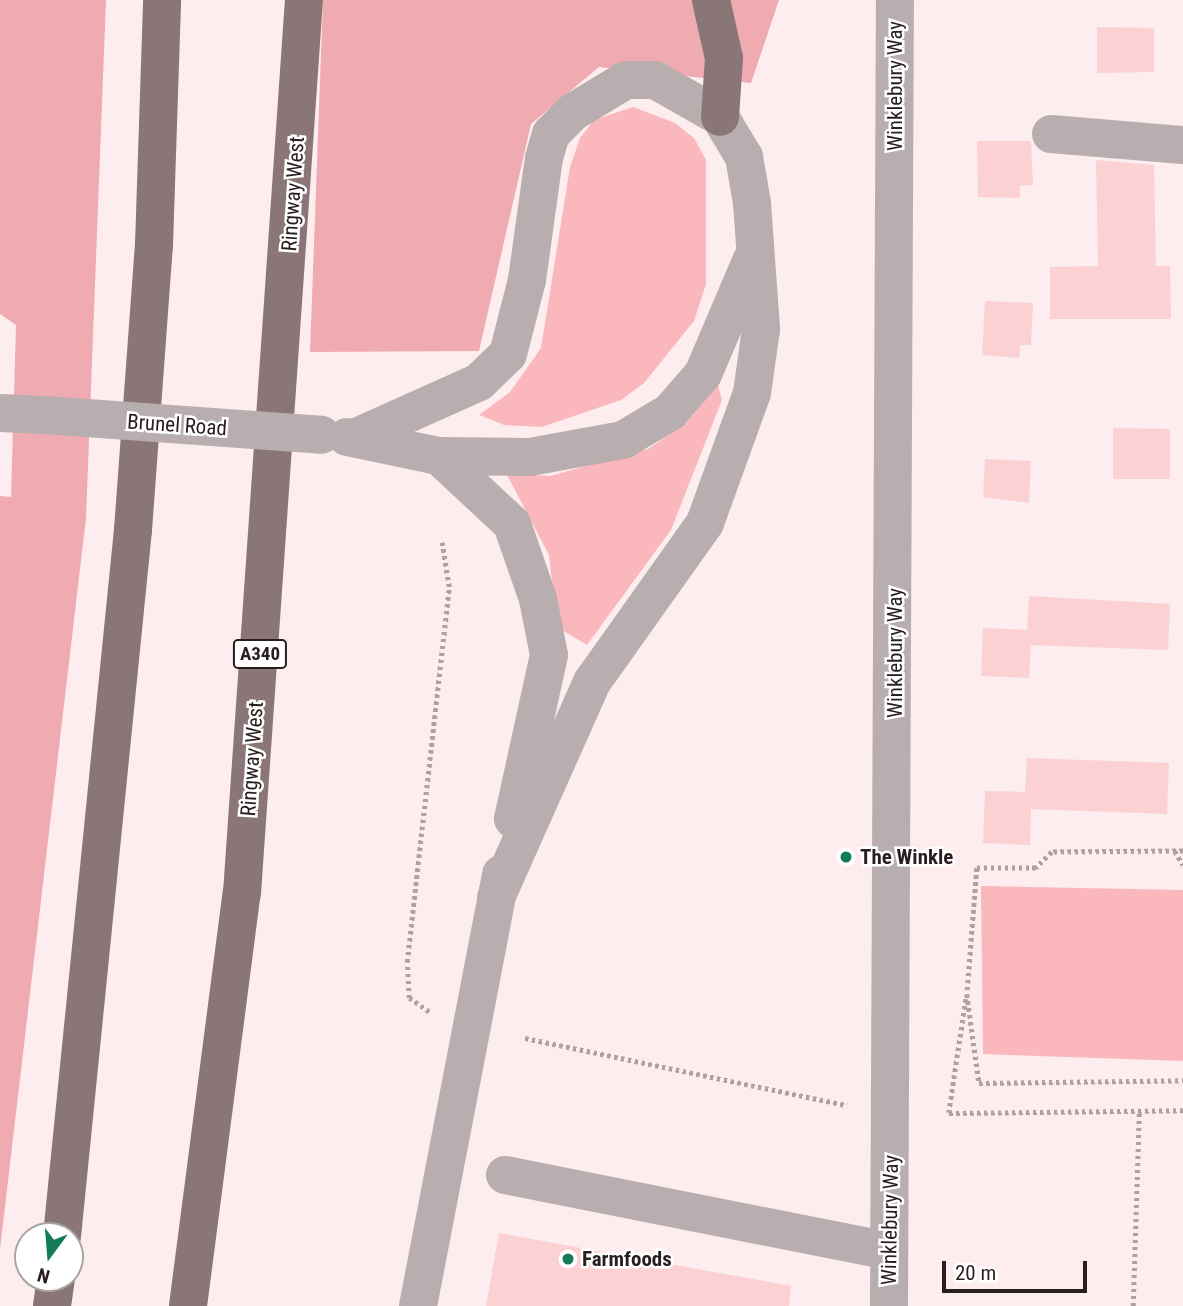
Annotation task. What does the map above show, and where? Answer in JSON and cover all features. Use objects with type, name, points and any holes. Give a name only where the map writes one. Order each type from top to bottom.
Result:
[{"type":"main road","points":[[63,1222],[132,543],[154,245],[162,0]]},
{"type":"main road","name":"Ringway West","points":[[188,1306],[242,893],[304,0]]},
{"type":"main road","points":[[711,0],[724,58],[720,117]]},
{"type":"street","name":"Winklebury Way","points":[[888,1306],[895,0]]},
{"type":"street","name":"Brunel Road","points":[[338,437],[452,394],[493,372],[515,337],[551,134],[573,112],[626,80],[681,89],[720,117]]},
{"type":"street","points":[[496,898],[592,682],[672,575],[705,523],[732,455],[752,393],[761,329],[757,247],[744,157],[720,117]]},
{"type":"street","points":[[1051,134],[1183,145]]},
{"type":"street","name":"Brunel Road","points":[[0,413],[338,437],[439,456],[573,453],[654,423],[703,373],[757,247]]},
{"type":"street","points":[[418,1306],[496,898],[548,655],[512,524],[439,456]]},
{"type":"street","points":[[505,1175],[889,1251]]},
{"type":"path","points":[[435,1016],[409,998],[407,962],[449,587],[442,543]]},
{"type":"path","points":[[1175,851],[1183,865]]},
{"type":"path","points":[[1183,851],[1052,852],[1036,868],[977,869],[967,994],[949,1113],[1183,1110]]},
{"type":"path","points":[[967,994],[979,1083],[1183,1080]]},
{"type":"path","points":[[525,1038],[859,1108]]},
{"type":"path","points":[[1133,1306],[1139,1110]]},
{"type":"shaded area","points":[[0,0],[106,0],[86,518],[0,1249],[0,496],[11,497],[16,325],[0,314]]},
{"type":"shaded area","points":[[323,0],[779,0],[751,83],[599,67],[531,124],[479,351],[310,352]]},
{"type":"shaded area","points":[[633,107],[675,123],[694,138],[706,160],[706,284],[694,321],[644,383],[621,400],[542,427],[504,425],[479,415],[510,392],[541,348],[570,167],[580,138],[594,120]]},
{"type":"shaded area","points":[[718,385],[722,400],[671,530],[587,645],[557,627],[549,555],[506,473],[550,476],[648,449],[686,423]]},
{"type":"shaded area","points":[[981,886],[1183,890],[1183,1061],[983,1054]]},
{"type":"building","points":[[1097,27],[1154,28],[1154,72],[1097,73]]},
{"type":"building","points":[[977,141],[1031,141],[1033,185],[1020,186],[1020,198],[978,197]]},
{"type":"building","points":[[1096,160],[1154,165],[1156,266],[1170,266],[1171,319],[1050,319],[1050,267],[1098,266]]},
{"type":"building","points":[[985,301],[1033,303],[1031,345],[1020,345],[1019,358],[982,355]]},
{"type":"building","points":[[1113,428],[1170,429],[1170,479],[1113,479]]},
{"type":"building","points":[[985,459],[1031,461],[1029,503],[983,497]]},
{"type":"building","points":[[1029,596],[1170,604],[1168,650],[1031,645],[1029,678],[981,676],[983,628],[1027,630]]},
{"type":"building","points":[[1027,758],[1169,763],[1167,814],[1031,809],[1030,845],[983,843],[985,791],[1025,792]]},
{"type":"building","name":"Farmfoods","points":[[499,1233],[791,1286],[789,1306],[486,1306]]},
{"type":"place","name":"The Winkle","points":[[846,857]]},
{"type":"place","name":"Farmfoods","points":[[568,1259]]}]
